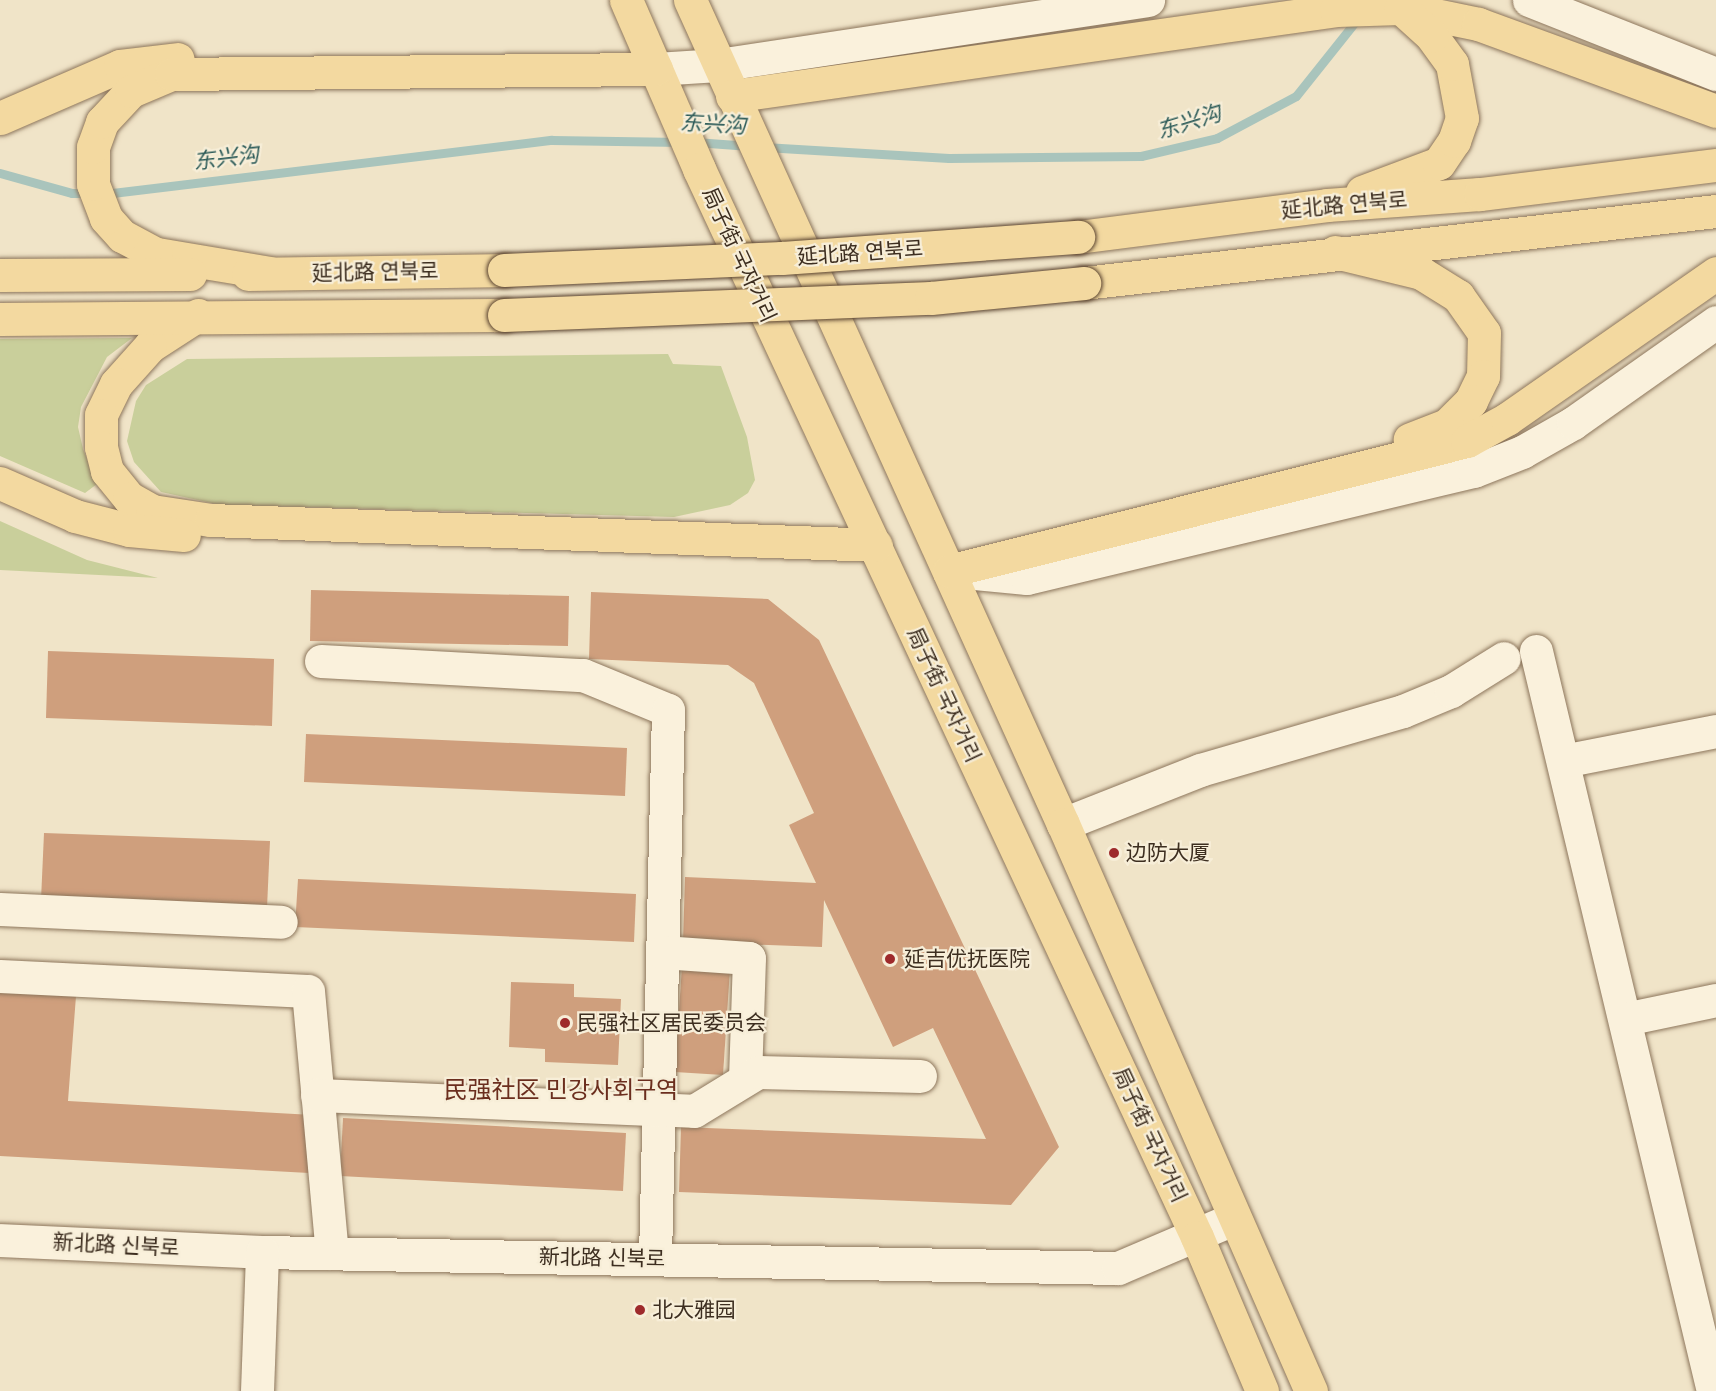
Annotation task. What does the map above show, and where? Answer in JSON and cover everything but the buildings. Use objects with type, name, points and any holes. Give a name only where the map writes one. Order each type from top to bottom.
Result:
[{"type":"main road","name":"局子街 국자거리","points":[[626,0],[699,169],[1197,1237],[1262,1391]]},
{"type":"main road","name":"局子街 국자거리","points":[[690,0],[1063,824],[1233,1219],[1311,1391]]},
{"type":"main road","points":[[1327,205],[1439,163],[1454,141],[1462,118],[1452,64],[1432,36],[1401,8]]},
{"type":"main road","points":[[735,102],[1336,9],[1401,8],[1478,24],[1716,111]]},
{"type":"main road","points":[[0,117],[90,76],[148,60],[559,57],[656,69]]},
{"type":"main road","points":[[270,273],[174,259],[122,236],[102,210],[93,184],[93,147],[102,122],[131,91],[171,74],[656,69]]},
{"type":"main road","name":"延北路 연북로","points":[[0,275],[504,270],[782,258],[1078,237],[1327,205],[1480,194],[1716,165]]},
{"type":"main road","name":"延北路 연북로","points":[[0,319],[198,315],[504,315],[931,298],[1084,283],[1335,252],[1716,211]]},
{"type":"main road","points":[[946,563],[1427,435],[1455,419],[1483,376],[1484,333],[1458,296],[1421,273],[1335,252]]},
{"type":"main road","points":[[946,563],[1467,441],[1507,419],[1716,273]]},
{"type":"main road","points":[[198,315],[150,346],[125,372],[101,415],[100,447],[107,471],[139,505],[211,520],[878,551]]},
{"type":"main road","points":[[0,483],[75,516],[129,530],[185,535],[878,551]]},
{"type":"street","points":[[656,69],[718,65],[1148,0]]},
{"type":"street","points":[[1529,0],[1716,74]]},
{"type":"street","points":[[946,563],[1026,578],[1474,471],[1522,452],[1573,423],[1716,321]]},
{"type":"street","points":[[1536,651],[1625,1019],[1708,1321],[1713,1391]]},
{"type":"street","points":[[1063,824],[1200,770],[1403,711],[1451,691],[1504,658]]},
{"type":"street","points":[[321,661],[583,675],[668,710],[656,1259]]},
{"type":"street","points":[[1563,760],[1716,730]]},
{"type":"street","points":[[0,909],[281,922]]},
{"type":"street","points":[[662,952],[749,958],[745,1076]]},
{"type":"street","points":[[0,976],[308,991],[332,1252]]},
{"type":"street","points":[[1625,1019],[1716,1000]]},
{"type":"street","points":[[317,1095],[694,1111],[745,1076],[777,1070],[920,1076]]},
{"type":"street","name":"新北路 신북로","points":[[0,1240],[262,1252],[1118,1268],[1197,1237],[1233,1219]]},
{"type":"street","points":[[257,1391],[262,1252]]},
{"type":"green space","points":[[132,338],[107,357],[81,407],[78,427],[83,449],[97,484],[85,493],[0,456],[0,339]]},
{"type":"green space","points":[[668,354],[673,364],[721,366],[747,437],[755,480],[748,493],[730,505],[674,517],[221,505],[161,492],[134,462],[127,441],[136,401],[146,385],[187,359]]},
{"type":"green space","points":[[0,521],[87,560],[158,578],[0,570]]},
{"type":"waterway","name":"东兴沟","points":[[764,147],[949,158],[1141,156],[1217,138],[1296,96],[1359,17]]},
{"type":"waterway","name":"东兴沟","points":[[104,194],[552,140],[681,142]]},
{"type":"waterway","name":"东兴沟","points":[[695,142],[750,146]]},
{"type":"waterway","name":"东兴沟","points":[[0,173],[72,193],[91,193]]},
{"type":"place","name":"边防大厦","points":[[1114,853]]},
{"type":"place","name":"延吉优抚医院","points":[[890,959]]},
{"type":"place","name":"民强社区居民委员会","points":[[565,1023]]},
{"type":"place","name":"北大雅园","points":[[640,1310]]},
{"type":"district","name":"民强社区 민강사회구역","points":[[561,1090]]}]
